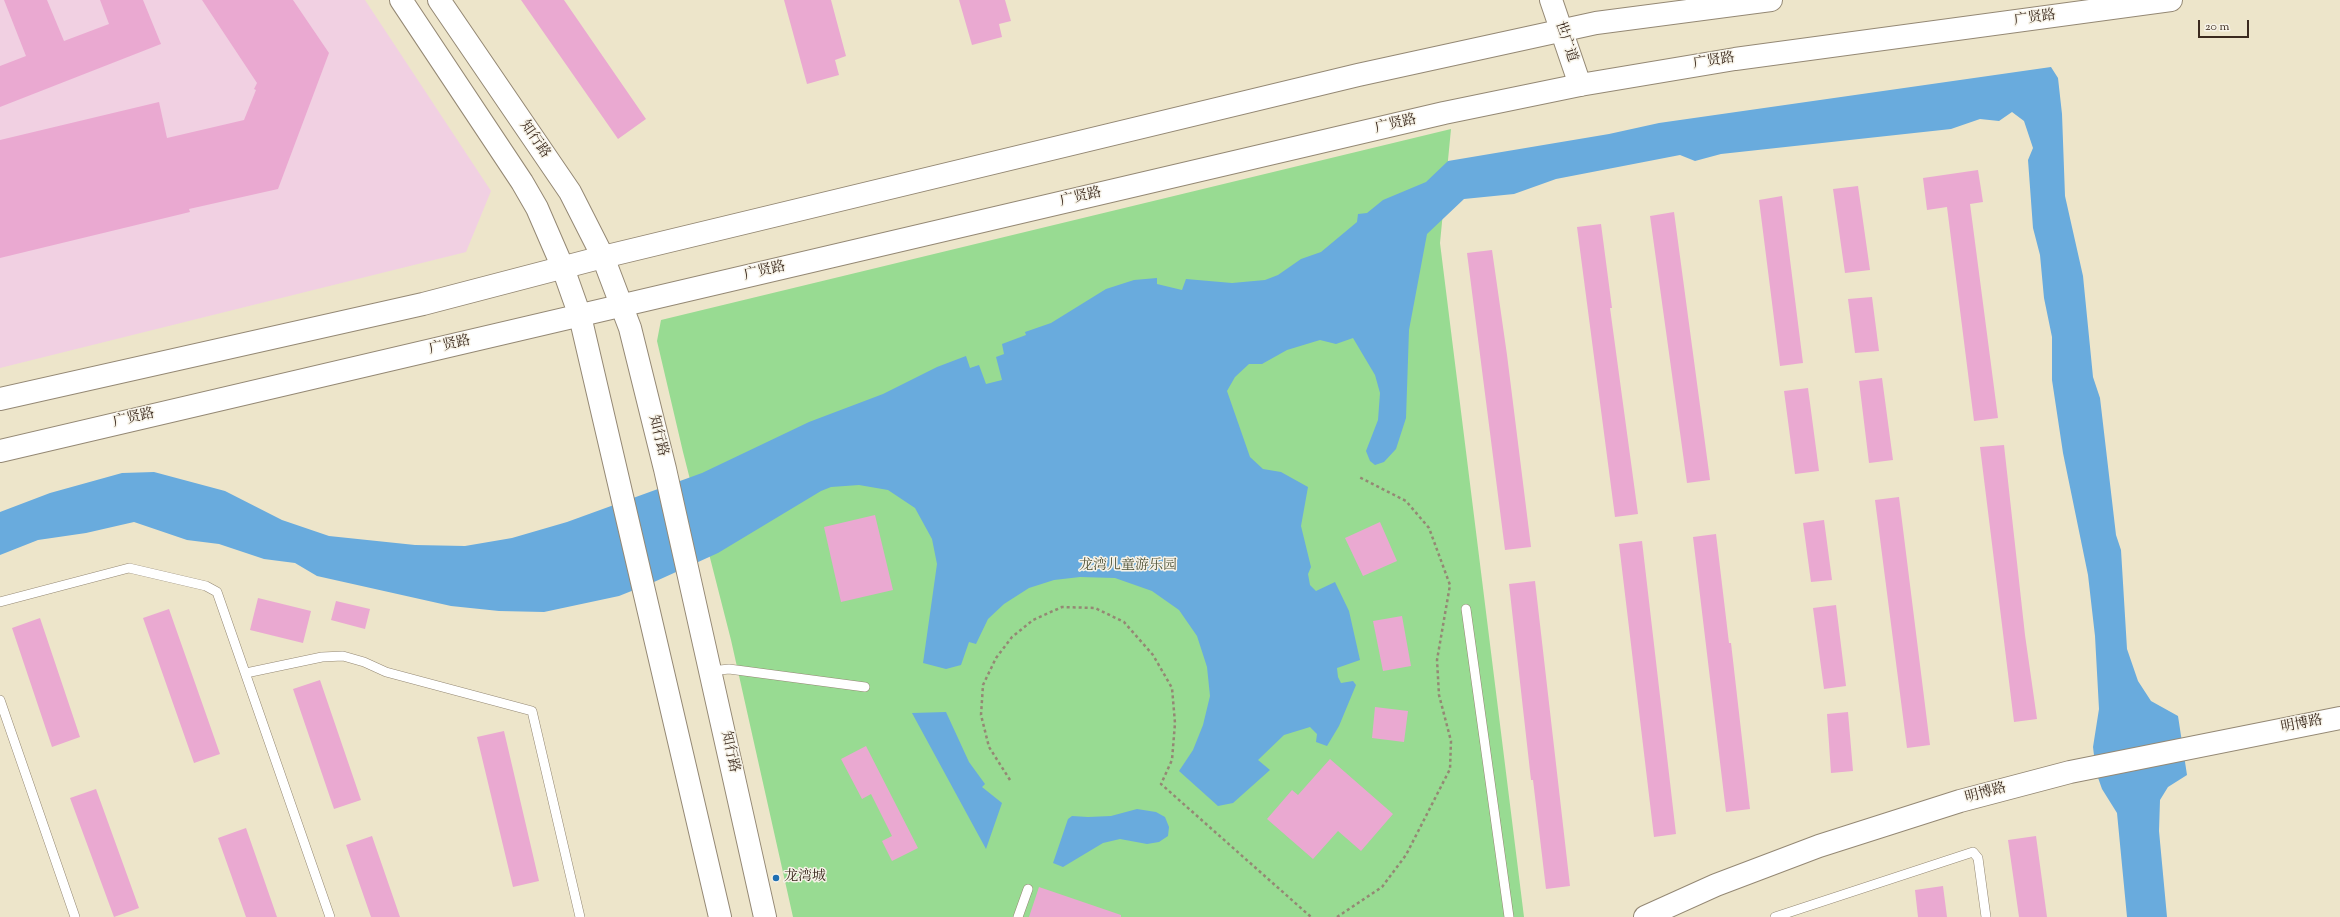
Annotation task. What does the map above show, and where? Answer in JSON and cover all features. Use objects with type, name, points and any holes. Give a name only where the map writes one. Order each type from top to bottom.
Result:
[{"type":"main road","points":[[401,0],[522,182],[540,214],[563,268],[580,316],[647,598],[720,917]]},
{"type":"main road","name":"知行路","points":[[439,0],[570,192],[603,257],[630,328],[665,469],[768,916]]},
{"type":"main road","name":"世广道","points":[[1551,0],[1580,85]]},
{"type":"main road","points":[[0,399],[423,304],[603,257],[1358,75],[1596,23],[1771,0]]},
{"type":"main road","name":"广贤路","points":[[0,451],[1444,113],[1580,85],[1735,59],[2171,0]]},
{"type":"main road","name":"明博路","points":[[1645,917],[1716,885],[1819,846],[1960,801],[2070,772],[2340,718]]},
{"type":"lane","points":[[0,602],[129,568],[206,586],[217,592],[330,917]]},
{"type":"lane","points":[[1466,610],[1509,917]]},
{"type":"lane","points":[[246,673],[322,657],[343,656],[364,662],[386,672],[532,711],[580,917]]},
{"type":"lane","points":[[711,671],[730,669],[865,687]]},
{"type":"lane","points":[[0,700],[75,917]]},
{"type":"lane","points":[[1775,917],[1974,852],[1978,858],[1986,917]]},
{"type":"lane","points":[[1018,917],[1028,889]]},
{"type":"path","points":[[1337,917],[1382,887],[1406,855],[1450,769],[1451,741],[1439,696],[1437,660],[1450,585],[1429,528],[1406,502],[1359,477]]},
{"type":"path","points":[[1010,780],[989,748],[981,715],[983,685],[996,658],[1012,637],[1033,620],[1062,607],[1095,608],[1124,622],[1153,655],[1172,688],[1175,723],[1172,760],[1161,784],[1311,917]]},
{"type":"shaded area","points":[[0,0],[365,0],[491,191],[466,252],[0,368]]},
{"type":"green space","name":"龙湾儿童游乐园","points":[[1451,129],[1440,243],[1524,917],[793,917],[731,640],[683,452],[657,341],[661,320]]},
{"type":"water","points":[[2051,67],[2058,78],[2062,114],[2065,196],[2083,276],[2093,377],[2100,398],[2116,535],[2121,550],[2127,649],[2138,681],[2151,701],[2178,716],[2187,775],[2168,787],[2160,800],[2159,831],[2167,917],[2127,917],[2117,813],[2102,789],[2096,772],[2093,747],[2099,709],[2095,636],[2088,575],[2063,453],[2052,380],[2052,337],[2044,298],[2040,255],[2033,228],[2028,160],[2033,148],[2024,121],[2012,112],[1999,121],[1980,119],[1951,129],[1721,154],[1695,161],[1680,155],[1556,179],[1514,194],[1464,199],[1427,234],[1409,330],[1406,418],[1396,449],[1384,462],[1375,465],[1370,461],[1366,451],[1378,420],[1380,393],[1375,375],[1353,338],[1336,344],[1320,340],[1287,350],[1262,364],[1249,364],[1235,377],[1227,391],[1250,457],[1263,469],[1281,472],[1308,487],[1301,526],[1311,567],[1308,574],[1310,585],[1316,591],[1335,582],[1349,611],[1360,660],[1337,668],[1338,677],[1341,683],[1353,681],[1356,685],[1339,726],[1327,746],[1316,742],[1317,734],[1310,727],[1284,735],[1258,760],[1270,770],[1233,803],[1218,806],[1179,771],[1193,750],[1203,725],[1210,696],[1207,667],[1197,636],[1179,610],[1152,591],[1115,578],[1080,577],[1054,580],[1029,588],[1004,604],[988,619],[976,644],[969,642],[961,665],[946,669],[923,663],[937,564],[932,539],[915,508],[888,490],[859,485],[831,487],[821,491],[718,553],[654,582],[619,596],[544,612],[499,611],[451,606],[317,576],[295,563],[264,559],[219,544],[187,540],[134,522],[86,533],[38,540],[0,555],[0,512],[50,493],[122,473],[154,472],[225,491],[282,520],[329,536],[415,545],[465,546],[512,538],[567,522],[702,473],[809,422],[883,394],[937,367],[966,356],[970,368],[979,365],[986,384],[1002,380],[996,357],[1004,354],[1002,344],[1026,335],[1025,332],[1051,323],[1106,289],[1134,280],[1157,278],[1157,284],[1182,290],[1186,279],[1232,283],[1265,280],[1278,275],[1301,259],[1321,252],[1357,222],[1358,214],[1367,213],[1383,200],[1426,182],[1448,161],[1609,134],[1659,123]]},
{"type":"water","points":[[946,712],[969,762],[985,784],[982,787],[1002,803],[986,849],[912,713]]},
{"type":"water","points":[[1137,809],[1156,812],[1165,817],[1169,827],[1168,836],[1159,842],[1147,844],[1120,839],[1103,843],[1063,867],[1053,863],[1068,819],[1072,816],[1111,816]]},
{"type":"building","points":[[4,0],[47,0],[64,41],[109,24],[100,0],[143,0],[161,44],[0,107],[0,66],[26,56]]},
{"type":"building","points":[[202,0],[293,0],[329,53],[278,189],[189,209],[190,212],[0,258],[0,140],[159,102],[167,138],[244,120],[256,90],[254,89],[257,83]]},
{"type":"building","points":[[521,0],[564,0],[646,119],[618,139]]},
{"type":"building","points":[[784,0],[831,0],[846,56],[835,60],[839,75],[807,84]]},
{"type":"building","points":[[959,0],[1005,0],[1011,21],[999,24],[1002,37],[972,45]]},
{"type":"building","points":[[1978,170],[1983,202],[1970,204],[1998,418],[1974,421],[1947,207],[1927,210],[1923,178]]},
{"type":"building","points":[[1858,186],[1870,270],[1845,273],[1833,189]]},
{"type":"building","points":[[1782,196],[1803,363],[1780,366],[1759,200]]},
{"type":"building","points":[[1674,212],[1710,480],[1687,483],[1650,216]]},
{"type":"building","points":[[1601,224],[1612,308],[1610,308],[1638,514],[1615,517],[1577,227]]},
{"type":"building","points":[[1492,250],[1507,355],[1531,547],[1505,550],[1467,253]]},
{"type":"building","points":[[1872,297],[1879,351],[1855,353],[1848,299]]},
{"type":"building","points":[[1882,378],[1893,460],[1869,463],[1859,381]]},
{"type":"building","points":[[1808,388],[1819,471],[1795,474],[1784,391]]},
{"type":"building","points":[[2004,445],[2025,635],[2037,719],[2014,722],[1980,447]]},
{"type":"building","points":[[1899,497],[1930,745],[1907,748],[1875,500]]},
{"type":"building","points":[[875,515],[893,590],[841,602],[824,527]]},
{"type":"building","points":[[1824,520],[1832,580],[1811,582],[1803,523]]},
{"type":"building","points":[[1380,522],[1397,561],[1363,576],[1345,538]]},
{"type":"building","points":[[1716,534],[1729,643],[1731,643],[1750,809],[1726,812],[1693,537]]},
{"type":"building","points":[[1642,541],[1676,834],[1654,837],[1619,544]]},
{"type":"building","points":[[1535,581],[1570,886],[1546,889],[1533,780],[1531,780],[1509,584]]},
{"type":"building","points":[[258,598],[311,611],[303,643],[250,630]]},
{"type":"building","points":[[336,601],[370,609],[365,629],[331,620]]},
{"type":"building","points":[[1836,605],[1846,686],[1824,689],[1813,608]]},
{"type":"building","points":[[169,609],[220,754],[194,763],[143,618]]},
{"type":"building","points":[[1402,616],[1411,666],[1383,671],[1373,621]]},
{"type":"building","points":[[40,618],[80,737],[52,747],[12,628]]},
{"type":"building","points":[[320,680],[361,800],[334,809],[293,689]]},
{"type":"building","points":[[1375,707],[1408,711],[1404,742],[1372,738]]},
{"type":"building","points":[[1848,712],[1853,771],[1831,773],[1827,714]]},
{"type":"building","points":[[504,731],[539,881],[513,887],[477,737]]},
{"type":"building","points":[[866,746],[918,848],[892,861],[882,841],[892,836],[871,794],[862,799],[841,759]]},
{"type":"building","points":[[1330,759],[1393,814],[1361,851],[1338,831],[1313,859],[1267,819],[1292,790],[1298,795]]},
{"type":"building","points":[[96,789],[139,908],[114,917],[70,798]]},
{"type":"building","points":[[246,828],[277,917],[246,917],[218,838]]},
{"type":"building","points":[[372,836],[400,917],[371,917],[346,845]]},
{"type":"building","points":[[2036,836],[2047,917],[2019,917],[2008,840]]},
{"type":"building","points":[[1943,886],[1947,917],[1918,917],[1915,890]]},
{"type":"building","points":[[1039,887],[1121,915],[1121,917],[1029,917]]},
{"type":"place","name":"龙湾城","points":[[776,878]]}]
